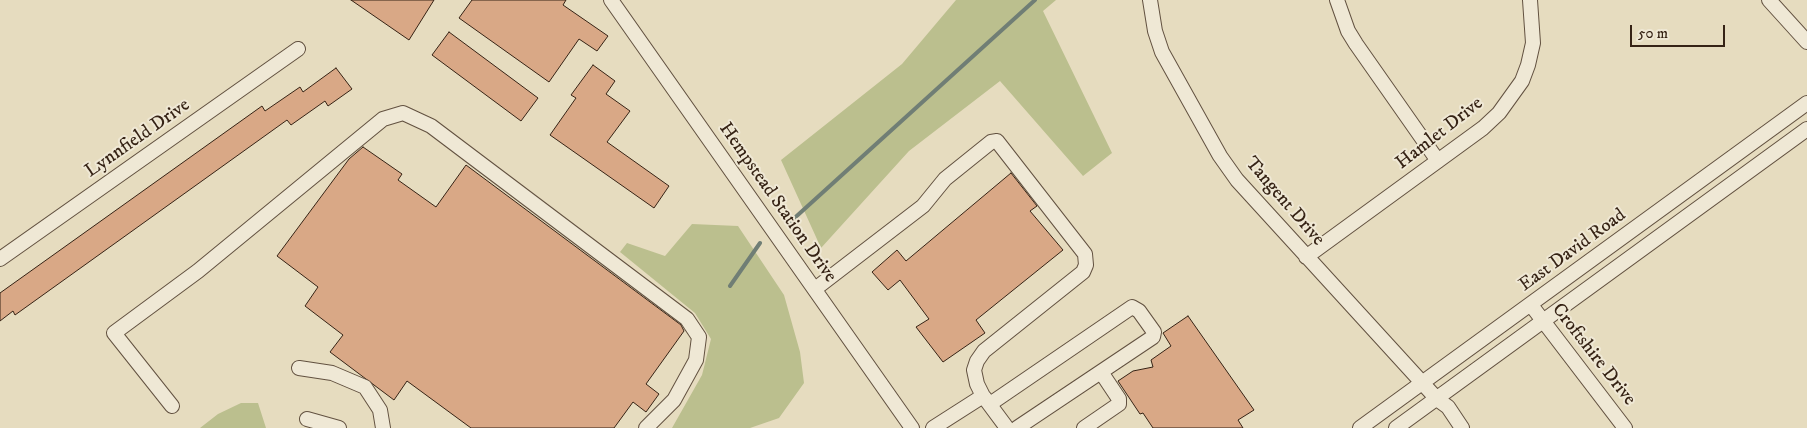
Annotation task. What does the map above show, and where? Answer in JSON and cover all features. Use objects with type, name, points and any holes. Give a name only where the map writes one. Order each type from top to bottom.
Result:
[{"type":"street","name":"Hempstead Station Drive","points":[[611,0],[912,428]]},
{"type":"street","name":"Tangent Drive","points":[[1150,0],[1155,31],[1162,52],[1220,156],[1237,180],[1423,384],[1448,408],[1462,428]]},
{"type":"street","points":[[1337,0],[1348,31],[1356,44],[1438,161]]},
{"type":"street","name":"Hamlet Drive","points":[[1306,257],[1438,161],[1499,113],[1522,80],[1533,43],[1530,0]]},
{"type":"street","points":[[1769,0],[1807,42]]},
{"type":"street","name":"Lynnfield Drive","points":[[0,259],[298,49]]},
{"type":"street","name":"East David Road","points":[[1360,428],[1807,103]]},
{"type":"street","points":[[172,406],[114,333],[198,271],[384,119],[403,113],[431,126],[687,318],[699,337],[696,360],[674,400],[646,428]]},
{"type":"street","points":[[1396,428],[1807,129]]},
{"type":"street","points":[[815,289],[923,206],[945,179],[991,142],[996,142],[1085,254],[1086,265],[1083,272],[984,351],[977,361],[974,370],[977,384],[986,400],[1008,428]]},
{"type":"street","name":"Croftshire Drive","points":[[1531,305],[1625,428]]},
{"type":"street","points":[[933,428],[986,400],[1132,307],[1139,311],[1154,332],[1153,337],[1017,428]]},
{"type":"street","points":[[299,368],[332,373],[365,387],[380,410],[383,428]]},
{"type":"street","points":[[1084,428],[1119,404],[1119,399],[1101,372]]},
{"type":"street","points":[[307,419],[338,428]]},
{"type":"green space","points":[[956,0],[1056,0],[1043,11],[1112,153],[1083,176],[1000,81],[909,151],[821,248],[781,160],[902,64]]},
{"type":"green space","points":[[692,224],[738,226],[784,295],[800,352],[804,383],[779,418],[750,428],[672,428],[702,375],[711,339],[695,313],[620,252],[627,243],[665,256]]},
{"type":"green space","points":[[241,403],[258,403],[266,428],[200,428],[218,414]]},
{"type":"building","points":[[351,0],[434,0],[409,40]]},
{"type":"building","points":[[472,0],[566,0],[563,5],[608,36],[597,51],[579,39],[549,82],[459,18]]},
{"type":"building","points":[[449,32],[538,98],[521,121],[432,55]]},
{"type":"building","points":[[593,65],[615,81],[606,94],[630,111],[607,142],[669,186],[654,208],[550,135],[576,98],[571,95]]},
{"type":"building","points":[[336,68],[352,89],[328,106],[325,101],[291,125],[287,120],[15,315],[13,311],[0,321],[0,293],[262,106],[265,111],[300,87],[303,92]]},
{"type":"building","points":[[363,147],[402,174],[398,180],[436,207],[466,165],[681,325],[684,331],[646,384],[659,394],[646,412],[633,402],[614,428],[471,428],[407,381],[394,400],[330,352],[343,335],[305,306],[318,287],[277,256],[349,159]]},
{"type":"building","points":[[1011,173],[1037,206],[1030,211],[1063,250],[976,320],[985,333],[943,362],[916,327],[929,319],[900,280],[888,290],[872,272],[897,250],[906,261]]},
{"type":"building","points":[[1188,316],[1254,410],[1238,420],[1243,428],[1153,428],[1143,413],[1140,414],[1118,381],[1133,371],[1153,367],[1151,360],[1171,346],[1163,333]]},
{"type":"waterway","points":[[789,223],[1035,0]]},
{"type":"waterway","points":[[730,286],[760,243]]}]
